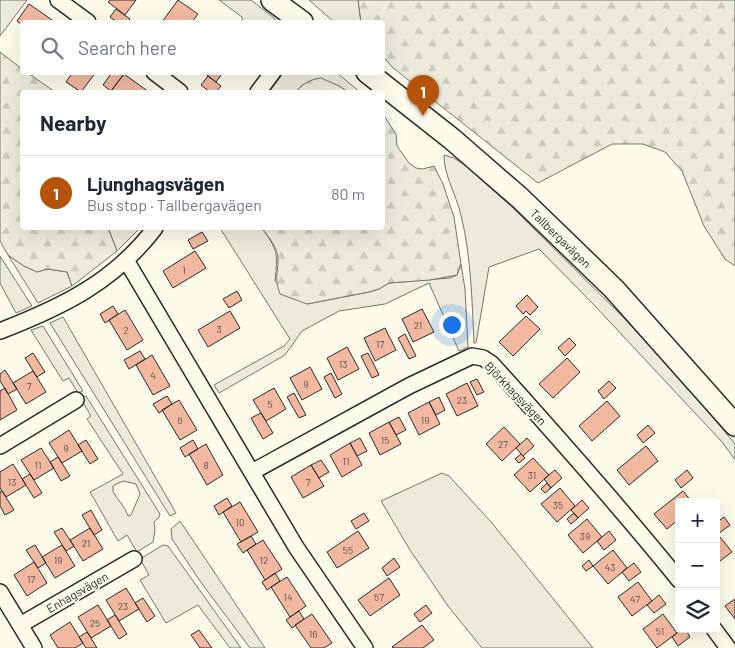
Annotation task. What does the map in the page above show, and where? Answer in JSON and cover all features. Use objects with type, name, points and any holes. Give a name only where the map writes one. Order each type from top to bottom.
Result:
[{"type":"street","points":[[58,0],[85,20]]},
{"type":"street","points":[[272,0],[299,20]]},
{"type":"street","points":[[158,75],[177,90]]},
{"type":"street","points":[[260,90],[271,75]]},
{"type":"street","name":"Tallbergavägen","points":[[371,75],[452,139],[527,204],[614,289],[735,425]]},
{"type":"street","points":[[0,331],[66,303],[88,289],[126,260],[153,230]]},
{"type":"street","points":[[126,260],[296,547],[365,648]]},
{"type":"street","name":"Björkhagsvägen","points":[[252,472],[424,379],[472,356],[483,358],[492,364],[557,436],[617,504],[675,575]]},
{"type":"street","points":[[0,446],[76,400]]},
{"type":"street","name":"Enhagsvägen","points":[[20,625],[134,559]]},
{"type":"street","points":[[0,592],[34,648]]},
{"type":"street","points":[[717,633],[728,648]]},
{"type":"green space","points":[[0,0],[27,0],[0,36]]},
{"type":"green space","points":[[219,0],[251,0],[276,20],[243,20],[242,17]]},
{"type":"green space","points":[[309,0],[358,0],[361,20],[332,20]]},
{"type":"green space","points":[[358,0],[735,0],[735,266],[725,259],[704,226],[682,171],[665,152],[643,144],[612,144],[538,183],[392,67],[385,58],[385,20],[361,20]]},
{"type":"green space","points":[[0,52],[20,67],[20,75],[31,75],[52,90],[20,90],[20,230],[109,230],[117,251],[72,286],[67,272],[48,269],[37,272],[24,266],[8,255],[0,241]]},
{"type":"green space","points":[[282,75],[339,75],[358,90],[345,90],[339,86],[302,85],[298,90],[270,90]]},
{"type":"green space","points":[[321,78],[345,90],[298,90],[307,82]]},
{"type":"green space","points":[[385,117],[396,134],[397,146],[409,163],[416,168],[423,169],[434,166],[443,184],[454,217],[461,264],[457,275],[430,280],[389,283],[369,292],[307,304],[280,294],[277,280],[278,255],[263,230],[385,230]]},
{"type":"green space","points":[[444,155],[454,158],[466,166],[513,208],[625,319],[701,403],[735,444],[735,460],[723,443],[539,249],[489,267],[476,343],[474,343],[471,278],[467,246],[459,207],[448,178]]},
{"type":"green space","points":[[109,230],[138,230],[117,251]]},
{"type":"green space","points":[[221,230],[263,230],[276,253],[275,281],[307,304],[369,292],[389,283],[450,278],[457,275],[461,264],[465,289],[468,347],[459,351],[429,283],[385,304],[339,311],[302,331],[285,355],[219,393],[214,385],[284,346],[290,339]]},
{"type":"green space","points":[[8,255],[37,272],[48,269],[67,272],[72,286],[38,303]]},
{"type":"green space","points":[[0,256],[32,306],[16,313],[0,283]]},
{"type":"green space","points":[[63,317],[176,513],[170,516],[50,323]]},
{"type":"green space","points":[[43,326],[83,391],[78,393],[69,378],[63,381],[31,330]]},
{"type":"green space","points":[[86,396],[160,514],[154,522],[153,542],[137,552],[127,535],[118,541],[90,492],[123,474],[87,419],[91,416],[81,399]],"holes":[[[124,481],[136,484],[140,494],[131,515],[128,516],[113,492],[113,486]]]},
{"type":"green space","points":[[442,473],[449,476],[492,523],[593,648],[482,648],[448,606],[410,550],[381,501]]},
{"type":"green space","points":[[180,521],[265,648],[250,648],[200,581],[172,539],[171,529]]},
{"type":"green space","points":[[163,545],[168,546],[241,648],[230,648],[198,605],[166,623],[140,580],[149,575],[140,559]]},
{"type":"building","points":[[110,0],[136,0],[125,15],[108,2]]},
{"type":"building","points":[[178,0],[198,14],[194,20],[163,20]]},
{"type":"building","points":[[29,4],[52,20],[20,20],[20,23],[17,21]]},
{"type":"building","points":[[116,9],[130,19],[114,20],[110,17]]},
{"type":"building","points":[[71,75],[94,75],[82,90],[78,90],[66,82]]},
{"type":"building","points":[[110,75],[123,75],[112,90],[103,85]]},
{"type":"building","points":[[123,75],[125,75],[146,90],[112,90]]},
{"type":"building","points":[[207,75],[221,75],[216,82]]},
{"type":"building","points":[[208,76],[221,86],[218,90],[207,90],[201,85]]},
{"type":"building","points":[[202,232],[208,241],[193,249],[188,240]]},
{"type":"building","points":[[195,251],[206,268],[173,288],[163,271]]},
{"type":"building","points":[[237,291],[242,300],[229,308],[223,299]]},
{"type":"building","points":[[527,295],[538,307],[530,315],[526,311],[523,314],[516,306]]},
{"type":"building","points":[[113,306],[118,314],[105,323],[100,314]]},
{"type":"building","points":[[422,309],[434,332],[413,342],[402,319]]},
{"type":"building","points":[[125,310],[143,340],[127,350],[109,320]]},
{"type":"building","points":[[230,311],[240,328],[208,347],[198,330]]},
{"type":"building","points":[[526,316],[540,329],[513,356],[499,342]]},
{"type":"building","points":[[385,328],[396,350],[375,361],[364,338]]},
{"type":"building","points":[[405,334],[416,356],[409,359],[398,338]]},
{"type":"building","points":[[569,338],[576,345],[565,356],[558,348]]},
{"type":"building","points":[[347,347],[359,369],[338,380],[327,358]]},
{"type":"building","points":[[140,351],[145,359],[129,369],[124,360]]},
{"type":"building","points":[[33,353],[45,372],[37,377],[25,358]]},
{"type":"building","points":[[368,353],[379,375],[372,378],[361,356]]},
{"type":"building","points":[[152,355],[170,386],[153,395],[136,365]]},
{"type":"building","points":[[567,358],[580,372],[553,398],[539,384]]},
{"type":"building","points":[[310,367],[322,389],[302,400],[290,378]]},
{"type":"building","points":[[5,370],[17,389],[8,394],[0,381],[0,374]]},
{"type":"building","points":[[33,371],[46,392],[26,404],[13,383]]},
{"type":"building","points":[[331,373],[342,394],[335,398],[324,377]]},
{"type":"building","points":[[477,379],[484,392],[477,395],[470,382]]},
{"type":"building","points":[[609,381],[616,388],[604,399],[598,391]]},
{"type":"building","points":[[467,383],[478,406],[457,416],[446,394]]},
{"type":"building","points":[[5,388],[17,410],[0,420],[0,391]]},
{"type":"building","points":[[274,388],[286,409],[266,421],[253,400]]},
{"type":"building","points":[[294,393],[306,415],[299,418],[287,397]]},
{"type":"building","points":[[167,396],[172,404],[159,413],[153,404]]},
{"type":"building","points":[[439,397],[445,410],[436,415],[429,402]]},
{"type":"building","points":[[179,400],[197,430],[180,440],[162,410]]},
{"type":"building","points":[[607,401],[620,416],[592,441],[579,426]]},
{"type":"building","points":[[429,402],[440,424],[419,435],[408,413]]},
{"type":"building","points":[[261,413],[273,433],[263,439],[251,418]]},
{"type":"building","points":[[399,417],[406,430],[396,435],[389,422]]},
{"type":"building","points":[[389,422],[401,444],[380,455],[369,433]]},
{"type":"building","points":[[648,425],[655,433],[643,443],[637,435]]},
{"type":"building","points":[[504,427],[520,444],[502,461],[486,444]]},
{"type":"building","points":[[69,430],[82,451],[62,463],[49,443]]},
{"type":"building","points":[[360,438],[367,451],[357,456],[350,443]]},
{"type":"building","points":[[527,438],[534,446],[523,456],[516,448]]},
{"type":"building","points":[[86,440],[98,459],[90,464],[78,445]]},
{"type":"building","points":[[193,440],[198,449],[185,457],[180,448]]},
{"type":"building","points":[[350,443],[362,465],[342,477],[330,455]]},
{"type":"building","points":[[206,444],[223,475],[207,485],[189,454]]},
{"type":"building","points":[[646,446],[658,461],[629,485],[617,470]]},
{"type":"building","points":[[41,448],[54,468],[34,480],[21,460]]},
{"type":"building","points":[[521,454],[525,458],[519,463],[515,459]]},
{"type":"building","points":[[58,457],[70,476],[61,481],[50,462]]},
{"type":"building","points":[[533,458],[549,475],[530,492],[514,475]]},
{"type":"building","points":[[321,460],[329,472],[319,478],[311,465]]},
{"type":"building","points":[[13,464],[26,485],[6,497],[0,488],[0,472]]},
{"type":"building","points":[[311,465],[324,486],[303,498],[291,477]]},
{"type":"building","points":[[555,470],[562,478],[551,488],[544,479]]},
{"type":"building","points":[[687,470],[693,478],[681,488],[675,480]]},
{"type":"building","points":[[30,474],[42,493],[34,498],[22,479]]},
{"type":"building","points":[[547,483],[551,488],[545,493],[541,489]]},
{"type":"building","points":[[560,488],[575,506],[557,522],[541,504]]},
{"type":"building","points":[[2,491],[14,510],[5,515],[0,506],[0,492]]},
{"type":"building","points":[[683,491],[689,498],[675,498],[675,522],[667,529],[654,514]]},
{"type":"building","points":[[227,498],[232,506],[219,515],[214,506]]},
{"type":"building","points":[[582,500],[589,508],[578,518],[571,510]]},
{"type":"building","points":[[240,502],[258,532],[241,542],[223,512]]},
{"type":"building","points":[[91,510],[102,530],[94,535],[82,515]]},
{"type":"building","points":[[364,513],[369,521],[356,529],[351,521]]},
{"type":"building","points":[[574,513],[578,518],[571,524],[567,519]]},
{"type":"building","points":[[724,517],[730,525],[720,532],[720,520]]},
{"type":"building","points":[[587,519],[602,537],[583,553],[568,535]]},
{"type":"building","points":[[62,528],[74,546],[66,551],[54,532]]},
{"type":"building","points":[[90,528],[103,549],[83,561],[70,540]]},
{"type":"building","points":[[358,531],[369,548],[337,568],[327,552]]},
{"type":"building","points":[[609,531],[616,540],[604,550],[597,541]]},
{"type":"building","points":[[251,536],[256,544],[243,553],[237,544]]},
{"type":"building","points":[[720,537],[732,552],[720,561]]},
{"type":"building","points":[[263,540],[282,569],[265,580],[247,550]]},
{"type":"building","points":[[35,545],[46,563],[38,568],[26,550]]},
{"type":"building","points":[[62,545],[75,566],[55,578],[42,557]]},
{"type":"building","points":[[613,550],[627,568],[608,584],[593,566]]},
{"type":"building","points":[[394,558],[400,567],[387,576],[382,568]]},
{"type":"building","points":[[589,560],[593,566],[586,571],[582,566]]},
{"type":"building","points":[[34,562],[47,583],[27,596],[14,575]]},
{"type":"building","points":[[634,563],[641,572],[629,581],[622,572]]},
{"type":"building","points":[[275,573],[280,581],[267,590],[262,582]]},
{"type":"building","points":[[287,577],[306,606],[290,617],[271,587]]},
{"type":"building","points":[[389,578],[400,595],[370,616],[358,600]]},
{"type":"building","points":[[638,582],[652,601],[632,616],[618,597]]},
{"type":"building","points":[[126,588],[139,609],[119,621],[106,600]]},
{"type":"building","points":[[659,595],[666,604],[654,613],[647,605]]},
{"type":"building","points":[[143,598],[155,616],[147,622],[135,603]]},
{"type":"building","points":[[735,599],[735,619],[725,606]]},
{"type":"building","points":[[98,605],[111,626],[91,638],[78,617]]},
{"type":"building","points":[[426,605],[432,613],[420,622],[414,614]]},
{"type":"building","points":[[299,611],[304,619],[292,628],[286,620]]},
{"type":"building","points":[[312,614],[332,643],[324,648],[311,648],[295,625]]},
{"type":"building","points":[[663,614],[675,633],[677,633],[657,648],[643,629]]},
{"type":"building","points":[[115,615],[127,634],[119,639],[107,620]]},
{"type":"building","points":[[70,622],[83,643],[75,648],[58,648],[50,635]]},
{"type":"building","points":[[422,625],[434,640],[423,648],[392,647]]},
{"type":"building","points":[[199,630],[212,648],[200,648],[191,635]]},
{"type":"building","points":[[87,632],[97,648],[86,648],[79,637]]},
{"type":"building","points":[[677,633],[688,633],[690,637],[678,646],[672,637]]},
{"type":"place","name":"Ljunghagsvägen","points":[[423,116]]}]
